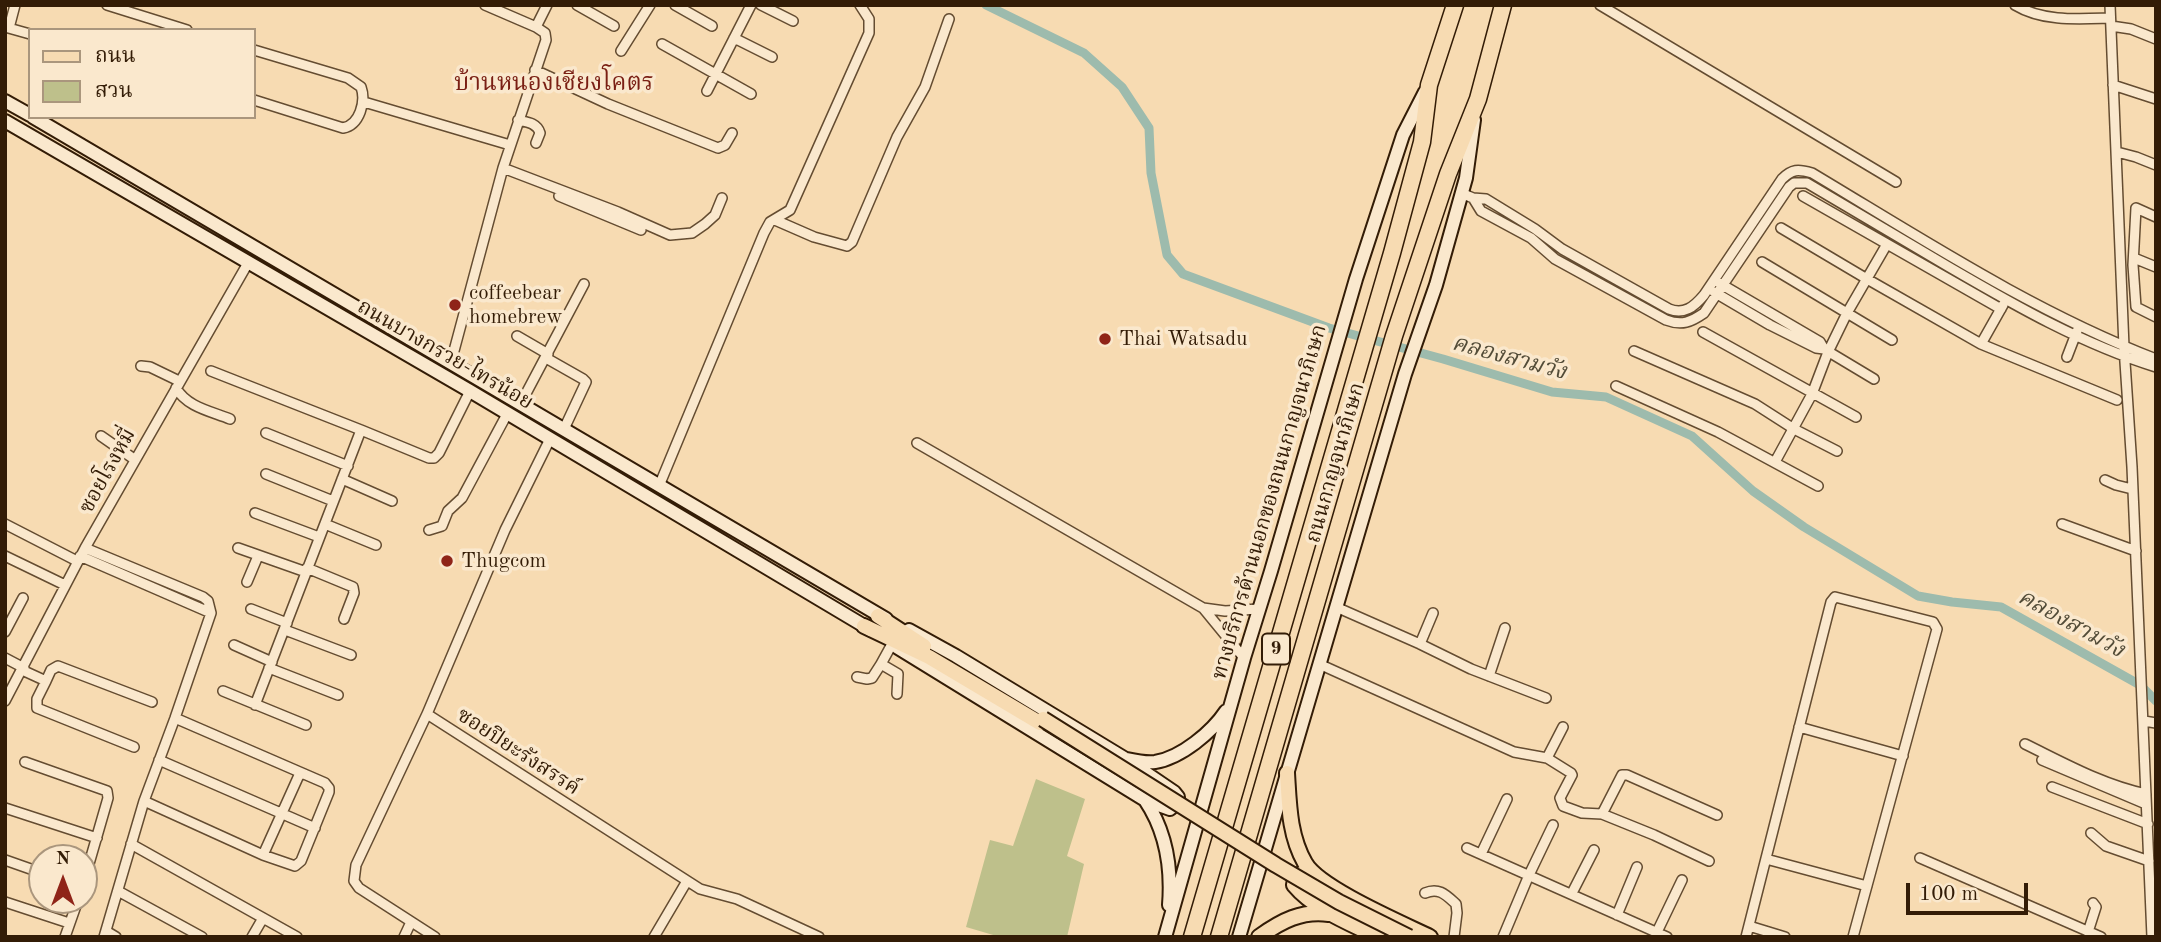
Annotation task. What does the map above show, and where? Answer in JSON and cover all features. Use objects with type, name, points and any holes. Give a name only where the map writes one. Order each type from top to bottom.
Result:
[{"type":"highway","name":"ถนนกาญจนาภิเษก","points":[[1192,937],[1370,329],[1422,142],[1429,85],[1455,5]]},
{"type":"highway","name":"ถนนกาญจนาภิเษก","points":[[1219,937],[1394,336],[1448,174],[1478,99],[1503,5]]},
{"type":"main road","name":"ทางบริการด้านนอกของถนนกาญจนาภิเษก","points":[[1166,935],[1244,658],[1345,318],[1403,135],[1429,85]]},
{"type":"main road","points":[[1239,937],[1405,374],[1467,196],[1466,178],[1478,99]]},
{"type":"main road","name":"ถนนบางกรวย-ไทรน้อย","points":[[5,101],[28,114]]},
{"type":"main road","name":"ถนนบางกรวย-ไทรน้อย","points":[[5,121],[470,391],[864,626],[1145,800],[1170,809],[1178,802],[1174,792],[1124,758],[928,639],[878,616],[37,119]]},
{"type":"main road","points":[[878,616],[1294,883],[1395,937]]},
{"type":"main road","points":[[864,626],[929,657],[1041,721],[1307,884],[1409,937]]},
{"type":"main road","points":[[1124,758],[1152,763],[1186,749],[1209,732],[1232,702]]},
{"type":"main road","points":[[1287,773],[1289,814],[1296,842],[1312,873],[1343,894],[1430,937]]},
{"type":"main road","points":[[1145,800],[1158,820],[1167,854],[1169,900],[1166,935]]},
{"type":"main road","points":[[1312,873],[1299,874],[1294,885],[1334,915],[1378,937]]},
{"type":"main road","points":[[1259,937],[1290,918],[1304,913],[1334,915]]},
{"type":"street","points":[[15,5],[7,28],[28,33]]},
{"type":"street","points":[[107,5],[177,28]]},
{"type":"street","points":[[451,362],[517,120],[546,40],[545,33],[536,27],[485,5]]},
{"type":"street","points":[[536,27],[547,5]]},
{"type":"street","points":[[577,5],[614,26]]},
{"type":"street","points":[[596,16],[602,5]]},
{"type":"street","points":[[621,51],[650,5]]},
{"type":"street","points":[[675,5],[712,26]]},
{"type":"street","points":[[707,91],[751,5]]},
{"type":"street","points":[[761,5],[793,21]]},
{"type":"street","points":[[659,486],[755,253],[770,222],[790,210],[869,33],[869,19],[860,5]]},
{"type":"street","points":[[1600,5],[1896,182]]},
{"type":"street","points":[[2015,5],[2031,13],[2052,18],[2111,22],[2156,39]]},
{"type":"street","points":[[2110,5],[2152,937]]},
{"type":"street","points":[[775,220],[814,237],[846,246],[852,242],[898,137],[925,87],[949,19]]},
{"type":"street","points":[[734,38],[772,57]]},
{"type":"street","points":[[662,44],[751,94]]},
{"type":"street","points":[[256,51],[348,78],[361,87],[364,102],[355,121],[349,127],[343,128],[256,101]]},
{"type":"street","points":[[535,70],[608,104],[718,148],[725,145],[732,133]]},
{"type":"street","points":[[2113,85],[2156,99]]},
{"type":"street","points":[[364,102],[510,145]]},
{"type":"street","points":[[517,120],[531,123],[538,128],[540,133],[536,143]]},
{"type":"street","points":[[2117,152],[2156,165]]},
{"type":"street","points":[[1467,196],[1486,199],[1574,256],[1676,312],[1697,304],[1782,179],[1789,172],[1799,169],[1812,173],[2006,300],[2079,326],[2156,367]]},
{"type":"street","points":[[502,171],[618,212],[670,234],[692,233],[715,215],[722,198]]},
{"type":"street","points":[[502,171],[641,230]]},
{"type":"street","points":[[1467,196],[1481,211],[1531,238],[1568,267],[1676,324],[1696,319],[1704,313],[1794,183],[1807,183],[1894,228]]},
{"type":"street","points":[[1803,196],[1887,244],[2075,336],[2156,359]]},
{"type":"street","points":[[2156,217],[2136,208],[2134,258],[2136,307],[2156,317]]},
{"type":"street","points":[[1504,223],[1509,213]]},
{"type":"street","points":[[1781,228],[1981,344],[2117,400]]},
{"type":"street","points":[[1775,462],[1812,394],[1826,350],[1887,244]]},
{"type":"street","points":[[1568,267],[1574,256]]},
{"type":"street","points":[[2134,258],[2156,267]]},
{"type":"street","points":[[1762,262],[1892,340]]},
{"type":"street","name":"ซอยโรงหมี่","points":[[5,701],[60,582],[79,556],[129,455],[177,382],[248,263]]},
{"type":"street","points":[[521,403],[584,284]]},
{"type":"street","points":[[1711,284],[1723,285],[1820,342],[1826,350]]},
{"type":"street","points":[[1711,284],[1718,294],[1770,325],[1816,348],[1826,350],[1874,380]]},
{"type":"street","points":[[1981,344],[2006,300]]},
{"type":"street","points":[[2067,357],[2079,326]]},
{"type":"street","points":[[1703,332],[1856,417]]},
{"type":"street","points":[[517,336],[586,382],[564,429]]},
{"type":"street","points":[[1634,351],[1755,404],[1794,429],[1837,450]]},
{"type":"street","points":[[141,366],[165,373],[177,382],[182,397],[188,402],[230,419]]},
{"type":"street","points":[[211,371],[434,458],[470,391]]},
{"type":"street","points":[[1616,386],[1718,432],[1818,486]]},
{"type":"street","points":[[429,530],[442,526],[448,511],[462,498],[507,414]]},
{"type":"street","points":[[255,705],[361,430]]},
{"type":"street","points":[[266,433],[348,466]]},
{"type":"street","points":[[101,436],[129,455]]},
{"type":"street","name":"ซอยปิยะรังสรรค์","points":[[550,439],[505,530],[427,714],[700,889],[737,899],[819,937]]},
{"type":"street","points":[[917,443],[1203,608],[1244,658]]},
{"type":"street","points":[[266,474],[333,501]]},
{"type":"street","points":[[342,479],[392,501]]},
{"type":"street","points":[[2105,480],[2133,489]]},
{"type":"street","points":[[255,513],[319,537]]},
{"type":"street","points":[[5,524],[64,554],[79,556],[203,597],[208,601],[211,613],[144,801],[105,934],[116,937]]},
{"type":"street","points":[[325,524],[376,545]]},
{"type":"street","points":[[2062,524],[2136,551]]},
{"type":"street","points":[[238,548],[353,587],[354,593],[344,619]]},
{"type":"street","points":[[5,556],[60,582]]},
{"type":"street","points":[[247,582],[258,556]]},
{"type":"street","points":[[1746,937],[1831,602],[1835,597],[1933,622],[1937,629],[1853,937]]},
{"type":"street","points":[[5,632],[23,598]]},
{"type":"street","points":[[1336,607],[1489,676],[1546,698]]},
{"type":"street","points":[[1203,608],[1225,611],[1259,609]]},
{"type":"street","points":[[251,610],[351,655]]},
{"type":"street","points":[[1420,644],[1433,613]]},
{"type":"street","points":[[1489,676],[1505,628]]},
{"type":"street","points":[[857,677],[872,678],[892,644]]},
{"type":"street","points":[[234,645],[338,695]]},
{"type":"street","points":[[5,658],[46,681]]},
{"type":"street","points":[[881,664],[898,674],[897,694]]},
{"type":"street","points":[[1319,664],[1514,752],[1547,758],[1572,775],[1560,798],[1562,805],[1582,813],[1602,814],[1709,861]]},
{"type":"street","points":[[134,747],[37,708],[37,699],[51,670],[58,666],[152,702]]},
{"type":"street","points":[[223,691],[306,725]]},
{"type":"street","points":[[427,714],[356,864],[354,881],[359,888],[435,937]]},
{"type":"street","points":[[144,801],[290,866],[299,864],[330,788],[325,783],[175,718]]},
{"type":"street","points":[[2144,721],[2156,723]]},
{"type":"street","points":[[1547,758],[1563,727]]},
{"type":"street","points":[[1799,727],[1903,756]]},
{"type":"street","points":[[2025,744],[2097,778],[2146,794]]},
{"type":"street","points":[[159,760],[315,828]]},
{"type":"street","points":[[2042,760],[2146,804]]},
{"type":"street","points":[[25,762],[107,791],[108,798],[95,844]]},
{"type":"street","points":[[263,855],[300,772]]},
{"type":"street","points":[[1602,814],[1622,775],[1627,775],[1717,815]]},
{"type":"street","points":[[2052,787],[2147,824]]},
{"type":"street","points":[[1480,854],[1507,799]]},
{"type":"street","points":[[5,808],[97,838]]},
{"type":"street","points":[[1503,937],[1553,825]]},
{"type":"street","points":[[2091,833],[2106,846],[2149,861]]},
{"type":"street","points":[[131,845],[297,937]]},
{"type":"street","points":[[1467,848],[1667,937]]},
{"type":"street","points":[[1572,893],[1594,850]]},
{"type":"street","points":[[1920,858],[2101,937]]},
{"type":"street","points":[[1766,859],[1867,886]]},
{"type":"street","points":[[5,860],[28,868]]},
{"type":"street","points":[[1617,915],[1637,867]]},
{"type":"street","points":[[1657,932],[1682,880]]},
{"type":"street","points":[[654,937],[687,881]]},
{"type":"street","points":[[1425,893],[1439,890],[1456,904],[1454,937]]},
{"type":"street","points":[[118,891],[202,937]]},
{"type":"street","points":[[5,902],[69,923]]},
{"type":"street","points":[[2088,932],[2096,913],[2093,902]]},
{"type":"street","points":[[65,937],[73,914]]},
{"type":"street","points":[[252,937],[263,918]]},
{"type":"street","points":[[404,937],[411,922]]},
{"type":"street","points":[[1749,926],[1785,937]]},
{"type":"green space","points":[[1036,779],[1085,799],[1067,856],[1084,864],[1067,937],[1000,937],[966,927],[990,840],[1013,846]]},
{"type":"waterway","name":"คลองสามวัง","points":[[986,5],[1084,53],[1122,87],[1149,128],[1151,173],[1167,255],[1183,274],[1329,328],[1552,392],[1606,397],[1692,436],[1753,491],[1804,527],[1918,596],[2001,607],[2140,685],[2156,701]]},
{"type":"place","name":"coffeebear homebrew","points":[[455,305]]},
{"type":"place","name":"Thai Watsadu","points":[[1105,339]]},
{"type":"place","name":"Thugcom","points":[[447,561]]},
{"type":"district","name":"บ้านหนองเชียงโคตร","points":[[554,84]]}]
